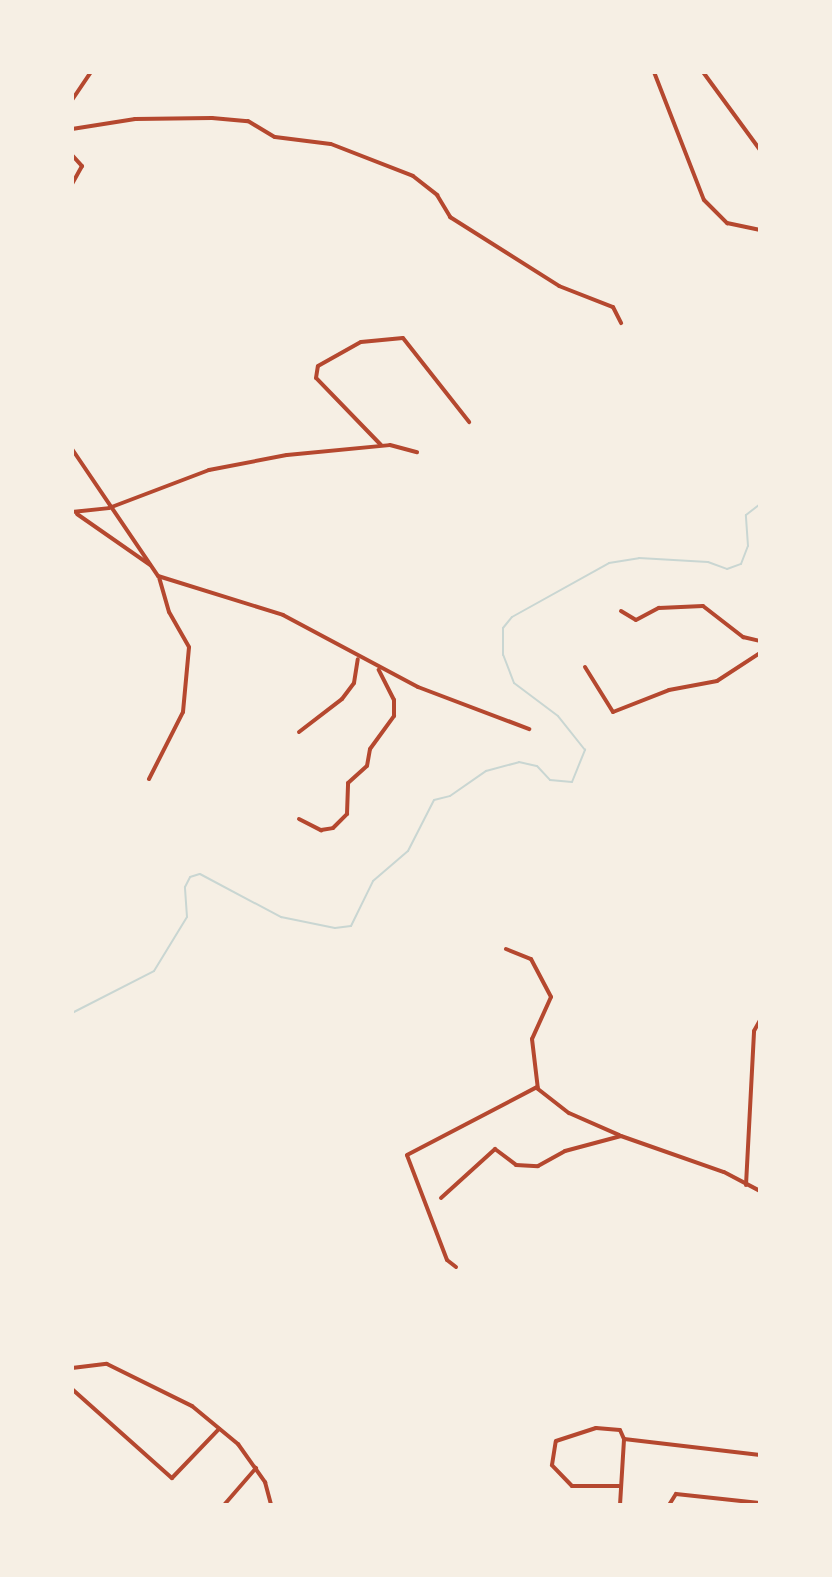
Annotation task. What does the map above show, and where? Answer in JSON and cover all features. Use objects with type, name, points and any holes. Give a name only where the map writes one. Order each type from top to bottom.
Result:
[{"type":"street","points":[[72,100],[91,72]]},
{"type":"street","points":[[654,72],[704,200],[727,223],[760,230]]},
{"type":"street","points":[[703,72],[760,150]]},
{"type":"street","points":[[72,129],[135,119],[212,118],[248,121],[275,137],[331,144],[413,176],[437,195],[450,217],[559,286],[613,307],[621,323]]},
{"type":"street","points":[[72,155],[82,166],[72,184]]},
{"type":"street","points":[[381,445],[316,378],[318,366],[361,342],[403,338],[469,422]]},
{"type":"street","points":[[74,512],[109,508],[209,470],[381,445],[417,452]]},
{"type":"street","points":[[72,449],[109,508],[158,576],[169,612],[189,647],[183,712],[149,779]]},
{"type":"street","points":[[74,512],[150,565]]},
{"type":"street","points":[[158,576],[283,615],[358,659],[529,729]]},
{"type":"street","points":[[621,611],[636,620],[659,608],[703,606],[743,637],[760,641]]},
{"type":"street","points":[[585,667],[613,712],[669,690],[717,681],[760,653]]},
{"type":"street","points":[[299,732],[342,699],[354,683],[358,659]]},
{"type":"street","points":[[299,819],[321,830],[333,828],[347,814],[348,783],[367,766],[370,749],[394,716],[394,700],[378,668]]},
{"type":"street","points":[[506,949],[531,959],[551,997],[532,1039],[537,1087],[569,1113],[621,1136],[724,1172],[760,1191]]},
{"type":"street","points":[[746,1185],[754,1031],[760,1020]]},
{"type":"street","points":[[456,1267],[447,1260],[407,1155],[537,1087]]},
{"type":"street","points":[[441,1198],[495,1149],[516,1165],[538,1166],[565,1151],[621,1136]]},
{"type":"street","points":[[72,1368],[107,1364],[192,1406],[256,1468],[271,1505]]},
{"type":"street","points":[[72,1389],[172,1478],[219,1429]]},
{"type":"street","points":[[619,1486],[572,1486],[552,1465],[552,1449],[562,1436],[596,1428],[620,1430],[624,1439],[620,1505]]},
{"type":"street","points":[[624,1439],[760,1455]]},
{"type":"street","points":[[224,1505],[256,1468]]},
{"type":"street","points":[[669,1505],[676,1494],[760,1503]]},
{"type":"waterway","points":[[72,1013],[154,971],[187,917],[185,887],[190,877],[200,874],[281,917],[335,928],[351,926],[373,881],[408,851],[434,800],[450,796],[486,771],[519,762],[537,766],[550,780],[572,782],[585,750],[558,716],[514,683],[503,655],[503,628],[512,617],[609,563],[639,558],[708,562],[727,569],[741,564],[748,546],[746,515],[760,504]]}]
